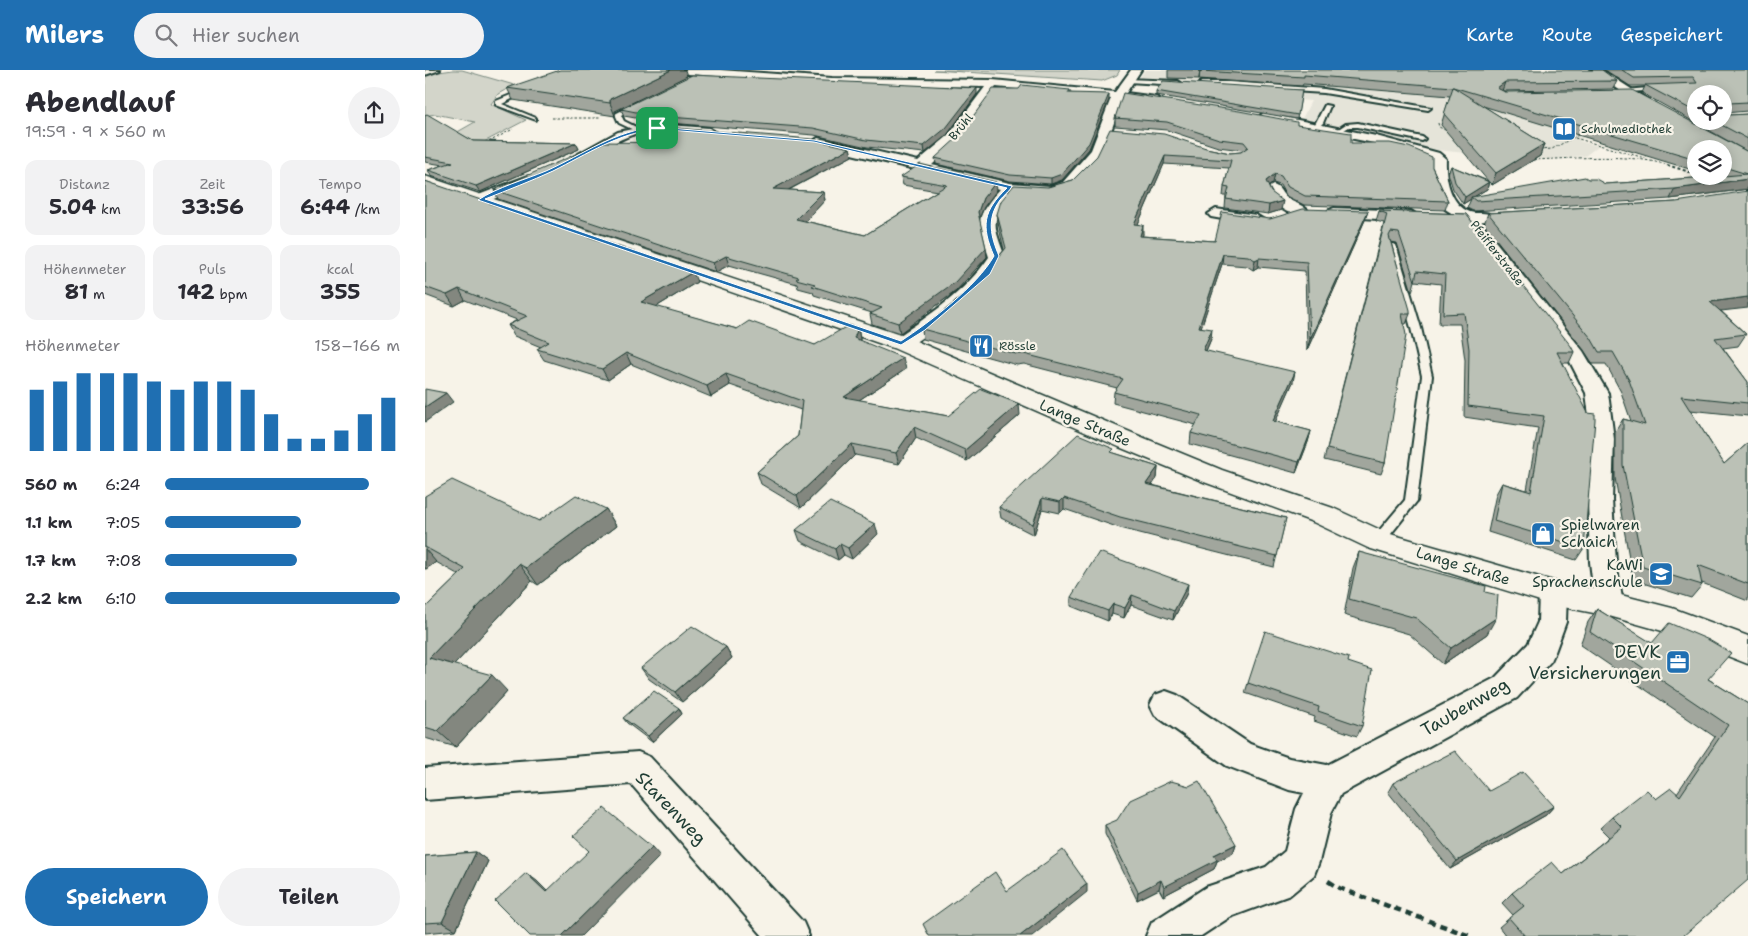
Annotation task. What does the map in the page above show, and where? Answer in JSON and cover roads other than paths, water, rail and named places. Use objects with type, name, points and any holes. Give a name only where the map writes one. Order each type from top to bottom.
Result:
[{"type":"street","points":[[425,72],[435,70]]},
{"type":"street","points":[[675,70],[697,75],[833,81],[993,83],[1119,94],[1174,102]]},
{"type":"street","points":[[804,140],[832,144],[1010,187],[1052,190],[1068,185],[1097,151],[1119,94],[1136,70]]},
{"type":"street","points":[[1595,70],[1667,115]]},
{"type":"street","name":"Brühl","points":[[922,165],[934,159],[964,126],[993,83]]},
{"type":"street","points":[[1608,95],[1630,92]]},
{"type":"street","points":[[1255,116],[1315,127],[1424,152],[1439,159],[1438,175],[1443,191],[1453,209],[1469,218]]},
{"type":"street","points":[[564,164],[620,135],[638,130],[657,128],[726,134]]},
{"type":"street","points":[[1105,131],[1123,132]]},
{"type":"street","points":[[481,200],[542,174]]},
{"type":"street","name":"Lange Straße","points":[[425,181],[901,343],[1128,441],[1213,476],[1323,515],[1378,541],[1553,593],[1609,604],[1672,621],[1748,650]]},
{"type":"street","points":[[901,343],[923,329],[988,272],[997,256],[989,238],[988,217],[998,200],[1010,187]]},
{"type":"street","points":[[1273,190],[1275,196],[1287,206],[1300,211],[1425,217]]},
{"type":"street","points":[[1216,214],[1275,220],[1300,211]]},
{"type":"street","name":"Pfeifferstraße","points":[[1469,218],[1498,217]]},
{"type":"street","points":[[1443,218],[1469,218]]},
{"type":"street","name":"Pfeifferstraße","points":[[1469,218],[1576,355],[1597,393],[1603,439],[1600,500],[1603,562],[1609,604]]},
{"type":"street","name":"Taubenweg","points":[[1329,782],[1506,688],[1540,652],[1552,622],[1553,593]]},
{"type":"street","points":[[1166,705],[1239,755],[1289,774],[1329,782],[1314,809],[1301,862],[1277,882],[1220,901],[1166,936]]},
{"type":"street","name":"Starenweg","points":[[425,784],[638,768],[789,936]]},
{"type":"lane","points":[[1128,80],[1187,83]]},
{"type":"lane","points":[[1197,84],[1229,84],[1324,91],[1427,108]]},
{"type":"lane","points":[[534,118],[499,105],[498,102],[535,87]]},
{"type":"lane","points":[[1630,92],[1663,89]]},
{"type":"lane","points":[[638,130],[621,122],[618,114],[643,102]]},
{"type":"lane","points":[[1315,127],[1320,123],[1327,106]]},
{"type":"lane","points":[[1337,132],[1348,125],[1358,125],[1422,139]]},
{"type":"lane","points":[[1378,541],[1411,501],[1427,376],[1416,328],[1392,245]]},
{"type":"place","name":"Schulmediothek","points":[[1564,129]]},
{"type":"place","name":"Rössle","points":[[981,346]]},
{"type":"place","name":"Spielwaren Schaich","points":[[1543,534]]},
{"type":"place","name":"KaWi Sprachenschule","points":[[1661,574]]},
{"type":"place","name":"DEVK Versicherungen","points":[[1678,662]]}]
